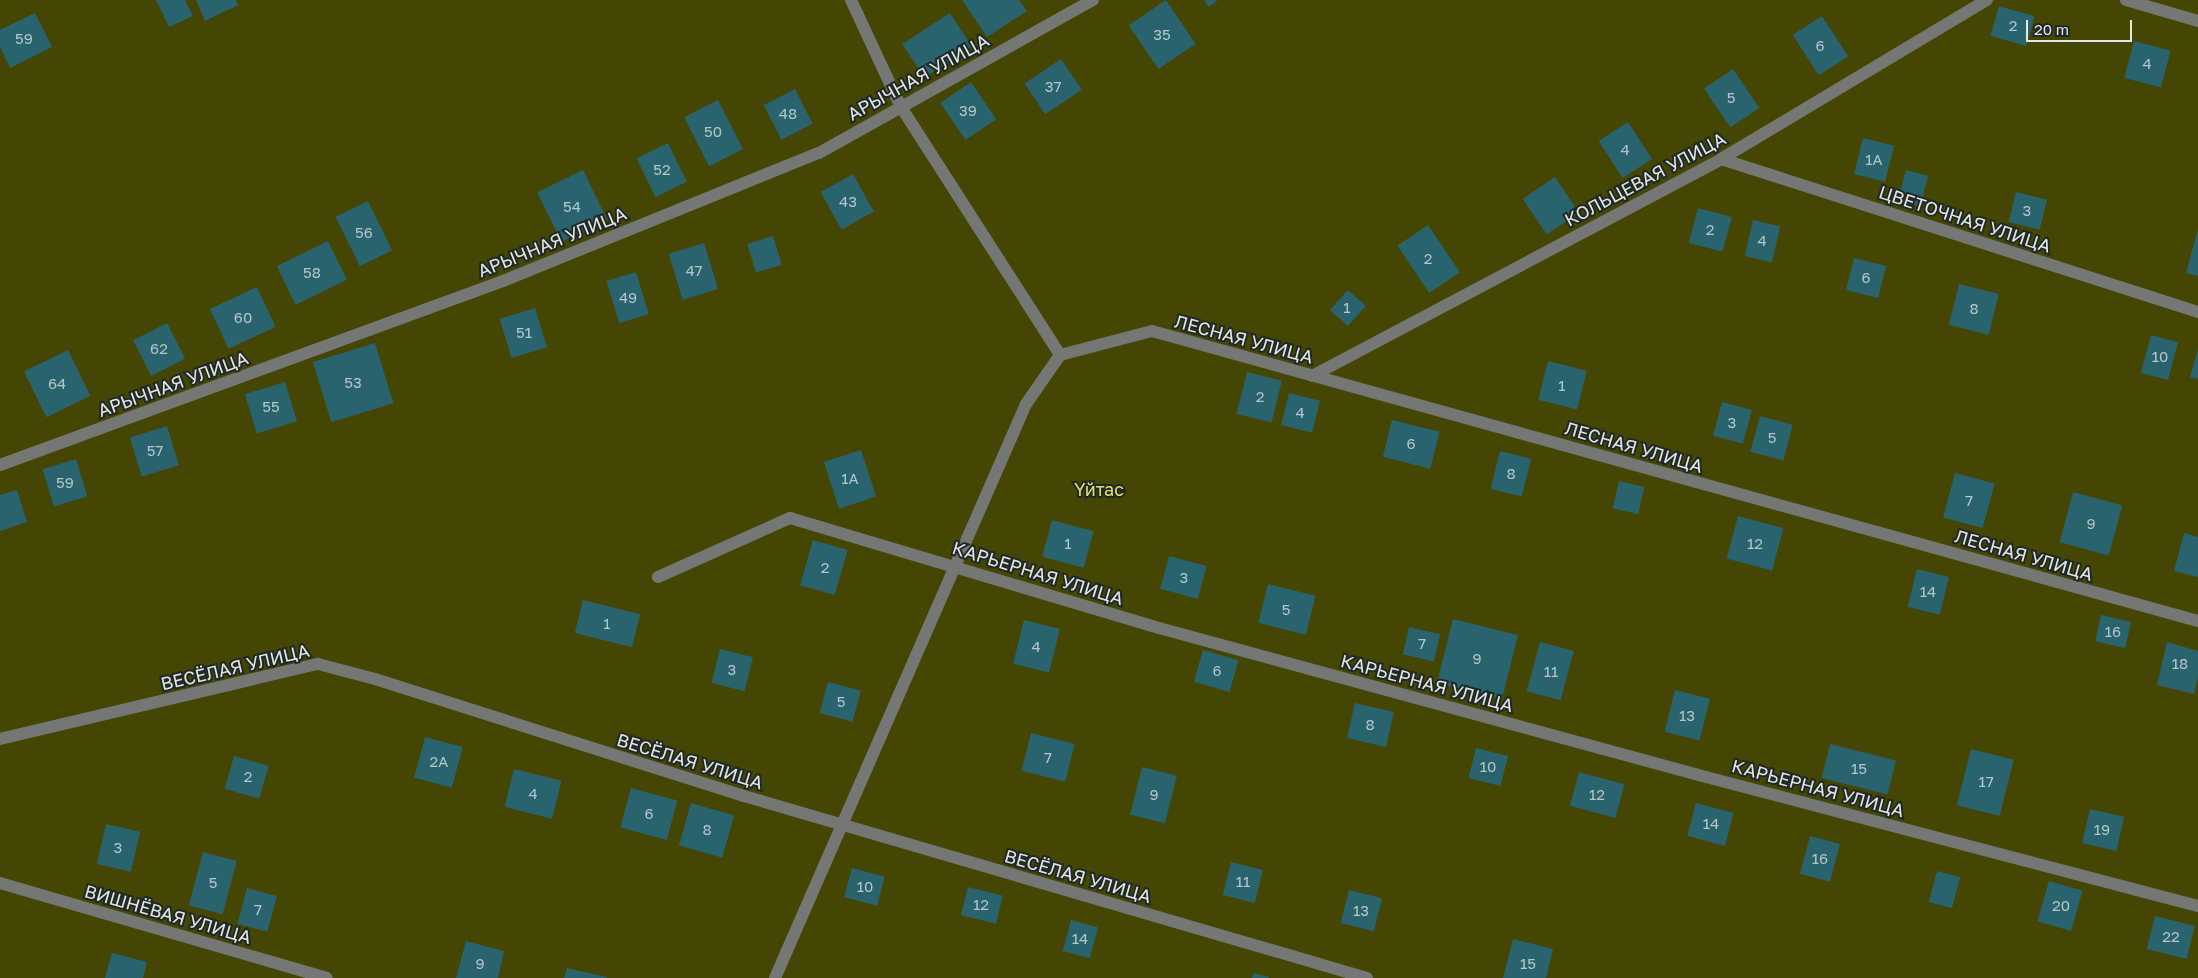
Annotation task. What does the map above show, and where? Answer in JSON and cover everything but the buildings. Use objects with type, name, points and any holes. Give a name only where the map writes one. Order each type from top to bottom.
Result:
[{"type":"street","points":[[775,978],[1026,404],[1060,355],[901,107],[851,0]]},
{"type":"street","name":"АРЫЧНАЯ УЛИЦА","points":[[0,465],[503,281],[819,153],[1093,0]]},
{"type":"street","name":"КОЛЬЦЕВАЯ УЛИЦА","points":[[1312,376],[1721,159],[1987,0]]},
{"type":"street","points":[[2126,0],[2198,21]]},
{"type":"street","name":"ЦВЕТОЧНАЯ УЛИЦА","points":[[1721,159],[2198,312]]},
{"type":"street","name":"ЛЕСНАЯ УЛИЦА","points":[[1060,355],[1152,331],[2198,622]]},
{"type":"street","name":"КАРЬЕРНАЯ УЛИЦА","points":[[658,577],[790,518],[1159,628],[2198,906]]},
{"type":"street","name":"ВЕСЁЛАЯ УЛИЦА","points":[[0,739],[318,664],[375,679],[744,796],[1367,978]]},
{"type":"street","name":"ВИШНЁВАЯ УЛИЦА","points":[[0,883],[326,978]]},
{"type":"green space","name":"Үйтас","points":[[0,0],[2198,0],[2198,978],[0,978]]}]
